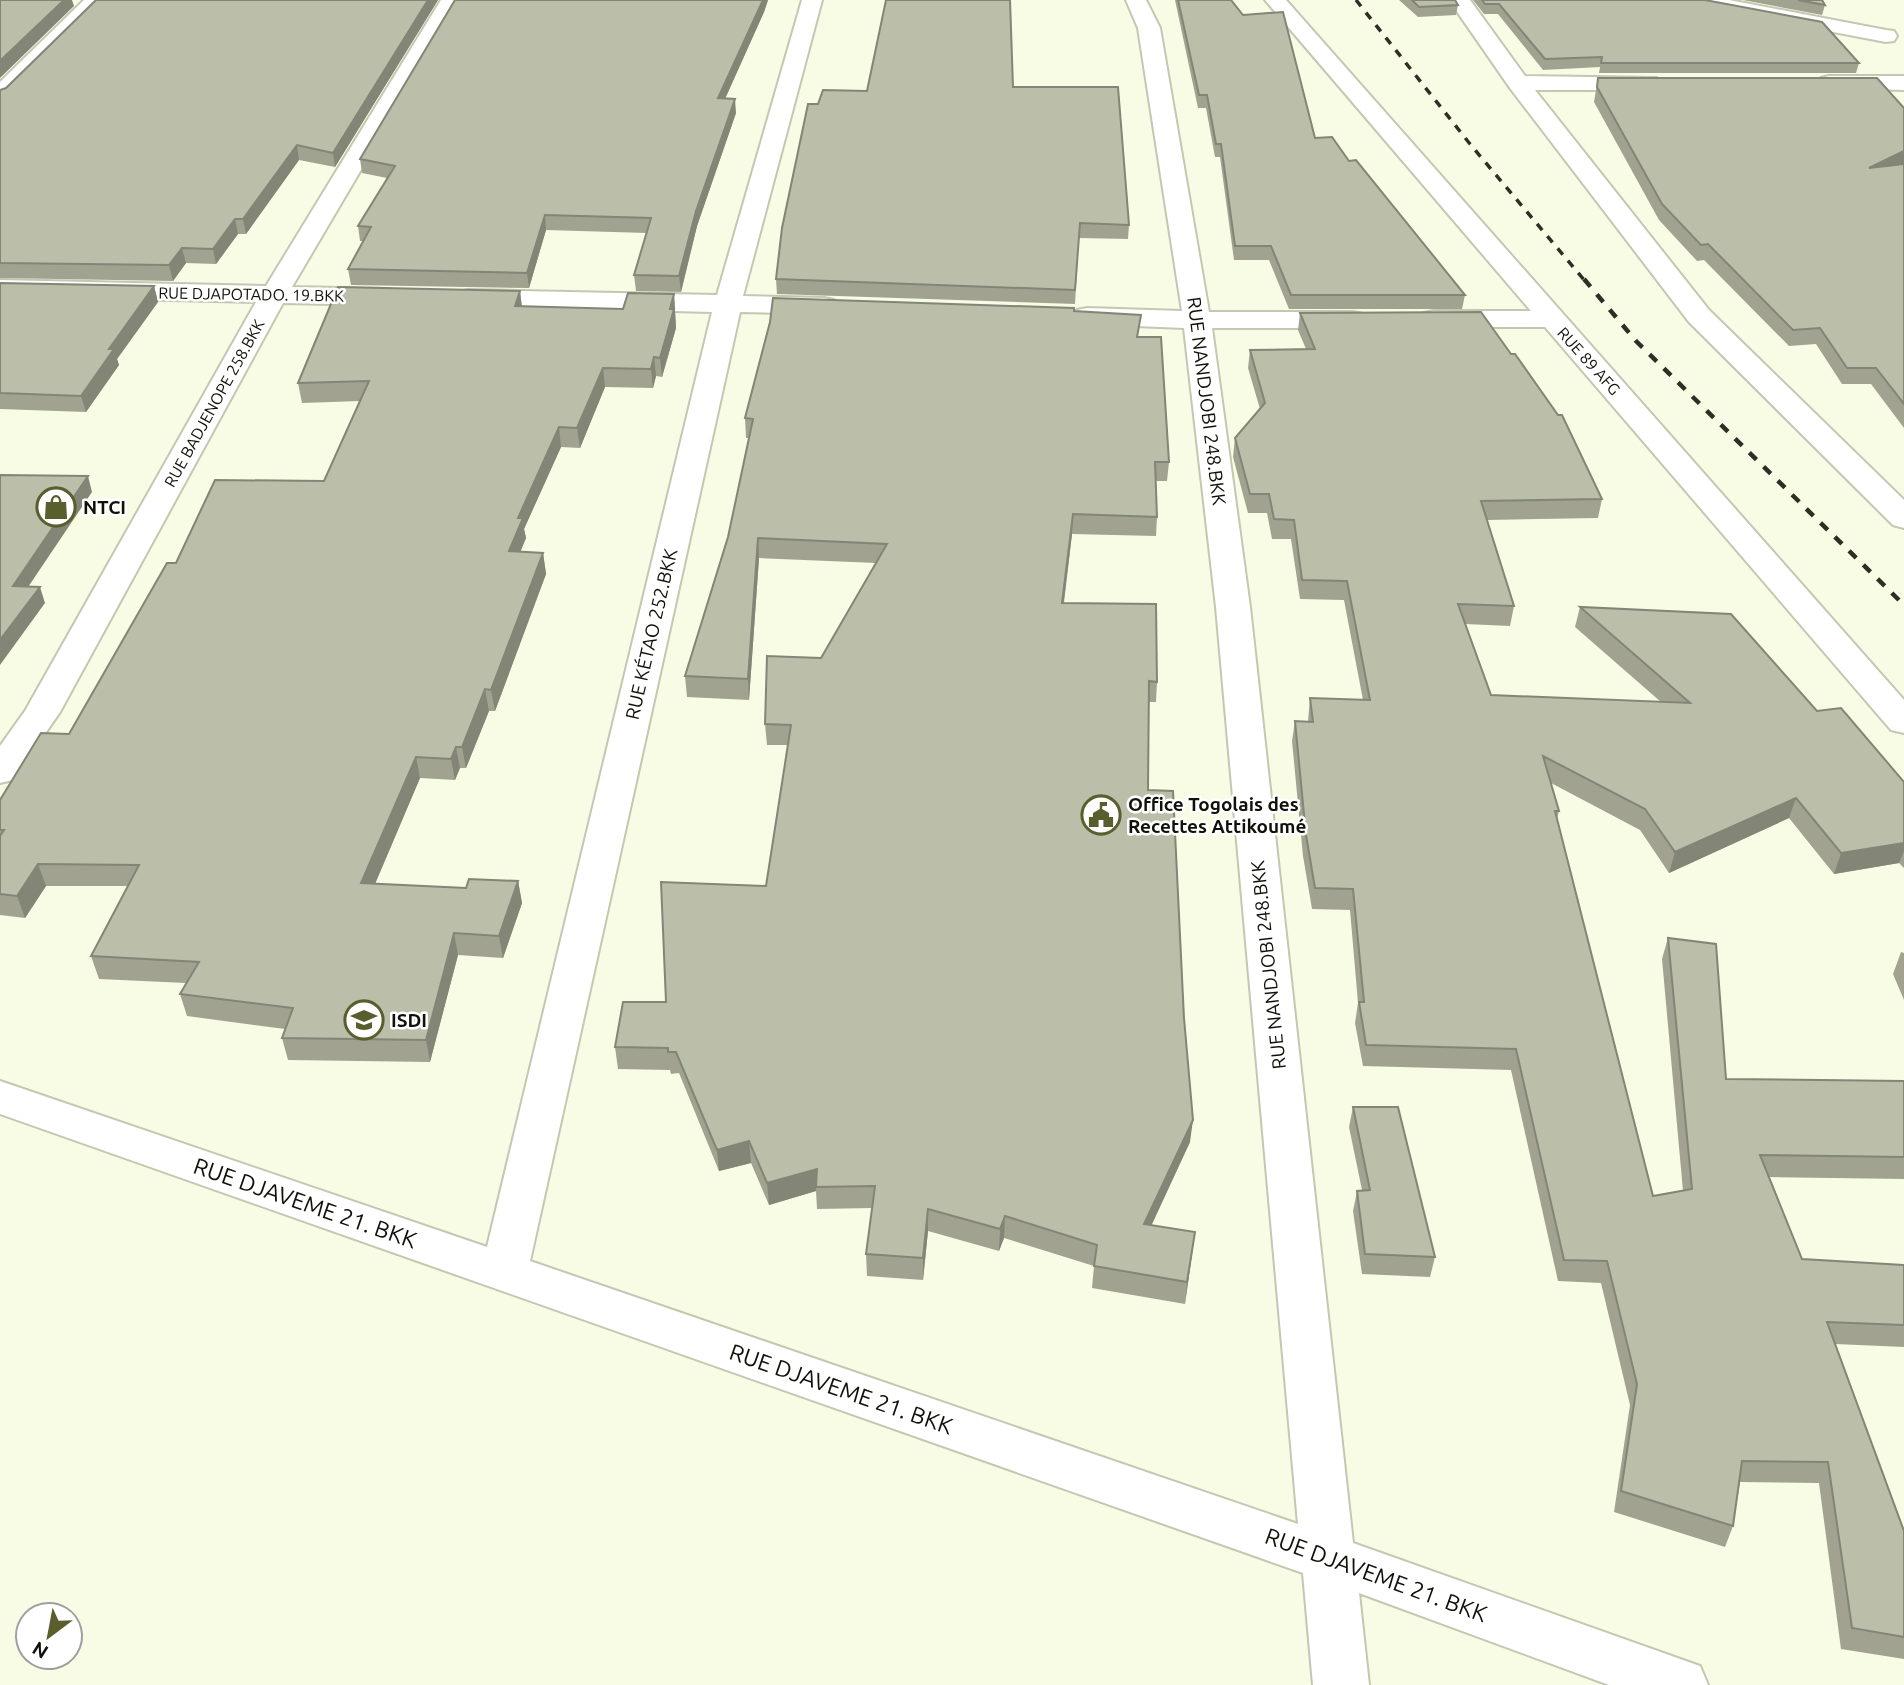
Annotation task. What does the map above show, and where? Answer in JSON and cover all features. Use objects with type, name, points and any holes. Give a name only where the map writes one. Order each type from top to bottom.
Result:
[{"type":"street","points":[[0,94],[96,0]]},
{"type":"street","name":"RUE BADJENOPE 258.BKK","points":[[0,772],[42,712],[274,295],[452,0]]},
{"type":"street","name":"RUE KÉTAO 252.BKK","points":[[504,1273],[728,303],[812,0]]},
{"type":"street","name":"RUE NANDJOBI 248.BKK","points":[[1136,0],[1149,28],[1197,320],[1233,607],[1326,1557],[1341,1685]]},
{"type":"street","name":"RUE 89 AFG","points":[[1275,0],[1904,722]]},
{"type":"street","points":[[1459,0],[1518,83],[1699,316],[1904,518]]},
{"type":"street","points":[[1696,0],[1892,44],[1867,9]]},
{"type":"street","points":[[1518,83],[1670,83]]},
{"type":"street","points":[[1808,83],[1904,83]]},
{"type":"street","name":"RUE DJAPOTADO. 19.BKK","points":[[0,288],[412,297]]},
{"type":"street","points":[[439,298],[852,307]]},
{"type":"street","points":[[1059,315],[1197,320],[1551,319]]},
{"type":"street","name":"RUE DJAVEME 21. BKK","points":[[0,1097],[1326,1557],[1680,1685]]},
{"type":"building","points":[[0,0],[64,0],[0,61]]},
{"type":"building","points":[[96,0],[428,0],[333,153],[297,145],[243,219],[235,219],[213,249],[182,248],[169,265],[0,263],[0,90],[6,88]]},
{"type":"building","points":[[455,0],[763,0],[718,98],[735,99],[696,211],[679,276],[634,275],[651,218],[545,215],[527,273],[348,269],[371,227],[358,226],[395,166],[360,159]]},
{"type":"building","points":[[886,0],[1010,0],[1013,87],[1118,87],[1129,225],[1080,223],[1075,290],[776,279],[782,228],[808,104],[818,104],[823,90],[867,91]]},
{"type":"building","points":[[1178,0],[1231,0],[1243,15],[1283,12],[1315,138],[1332,137],[1349,161],[1356,160],[1465,295],[1291,295],[1271,246],[1235,246],[1221,144],[1216,144],[1207,95],[1199,95]]},
{"type":"building","points":[[1412,0],[1455,0],[1458,5],[1419,7]]},
{"type":"building","points":[[1482,0],[1705,0],[1822,22],[1859,63],[1601,63],[1602,57],[1545,59],[1499,4],[1485,4]]},
{"type":"building","points":[[1798,0],[1822,0],[1825,5]]},
{"type":"building","points":[[1598,78],[1877,78],[1904,108],[1904,151],[1869,168],[1904,164],[1904,404],[1876,368],[1847,368],[1820,328],[1793,330],[1708,244],[1701,245],[1662,204],[1597,87]]},
{"type":"building","points":[[0,283],[154,286],[109,349],[114,349],[81,396],[0,393]]},
{"type":"building","points":[[338,287],[520,291],[515,306],[623,309],[628,293],[674,294],[670,309],[674,309],[660,358],[654,357],[651,369],[603,368],[577,428],[559,427],[518,518],[523,518],[509,551],[543,553],[491,690],[485,689],[462,747],[456,747],[451,759],[416,757],[361,883],[466,888],[469,879],[518,881],[499,936],[454,933],[426,1040],[282,1038],[293,1008],[180,994],[199,962],[91,956],[139,865],[38,864],[17,896],[0,894],[0,836],[4,830],[0,830],[0,800],[41,733],[69,734],[167,563],[176,563],[215,480],[324,481],[369,381],[298,383]]},
{"type":"building","points":[[773,298],[1074,308],[1074,311],[1141,315],[1137,337],[1161,337],[1169,462],[1155,462],[1157,517],[1073,514],[1062,603],[1156,604],[1157,682],[1149,681],[1148,790],[1173,791],[1184,1018],[1193,1120],[1144,1224],[1195,1232],[1187,1282],[1094,1266],[1097,1245],[1005,1216],[1000,1229],[928,1209],[923,1258],[866,1254],[875,1186],[816,1187],[817,1169],[767,1183],[749,1141],[717,1150],[676,1052],[668,1052],[668,1048],[615,1047],[623,1002],[666,1002],[661,882],[766,886],[791,725],[765,724],[767,656],[821,658],[887,544],[758,538],[748,679],[685,676],[728,537],[753,419],[745,418],[770,322]]},
{"type":"building","points":[[1481,312],[1558,415],[1562,415],[1602,499],[1481,501],[1514,606],[1458,604],[1491,695],[1690,703],[1580,607],[1731,614],[1817,711],[1841,708],[1904,782],[1904,843],[1841,853],[1796,798],[1675,852],[1645,809],[1543,756],[1559,811],[1555,811],[1653,1196],[1692,1189],[1668,938],[1716,944],[1726,1079],[1904,1081],[1904,1157],[1760,1155],[1802,1259],[1904,1265],[1904,1325],[1827,1322],[1904,1531],[1904,1637],[1852,1628],[1828,1462],[1742,1461],[1733,1526],[1621,1491],[1637,1384],[1607,1261],[1564,1260],[1516,1049],[1366,1045],[1359,1002],[1364,1002],[1353,889],[1315,888],[1306,835],[1295,721],[1313,722],[1310,698],[1370,700],[1347,581],[1302,580],[1294,520],[1274,519],[1269,494],[1250,494],[1235,438],[1265,403],[1250,350],[1315,349],[1300,313]]},
{"type":"building","points":[[0,475],[88,476],[13,586],[40,587],[0,640]]},
{"type":"building","points":[[1353,1107],[1398,1107],[1435,1257],[1365,1254],[1357,1191],[1370,1190]]},
{"type":"railway","points":[[1356,0],[1470,144],[1585,281]]},
{"type":"railway","points":[[1584,279],[1636,341],[1904,605]]},
{"type":"place","name":"NTCI","points":[[56,507]]},
{"type":"place","name":"Office Togolais des Recettes Attikoumé","points":[[1101,815]]},
{"type":"place","name":"ISDI","points":[[364,1020]]}]
